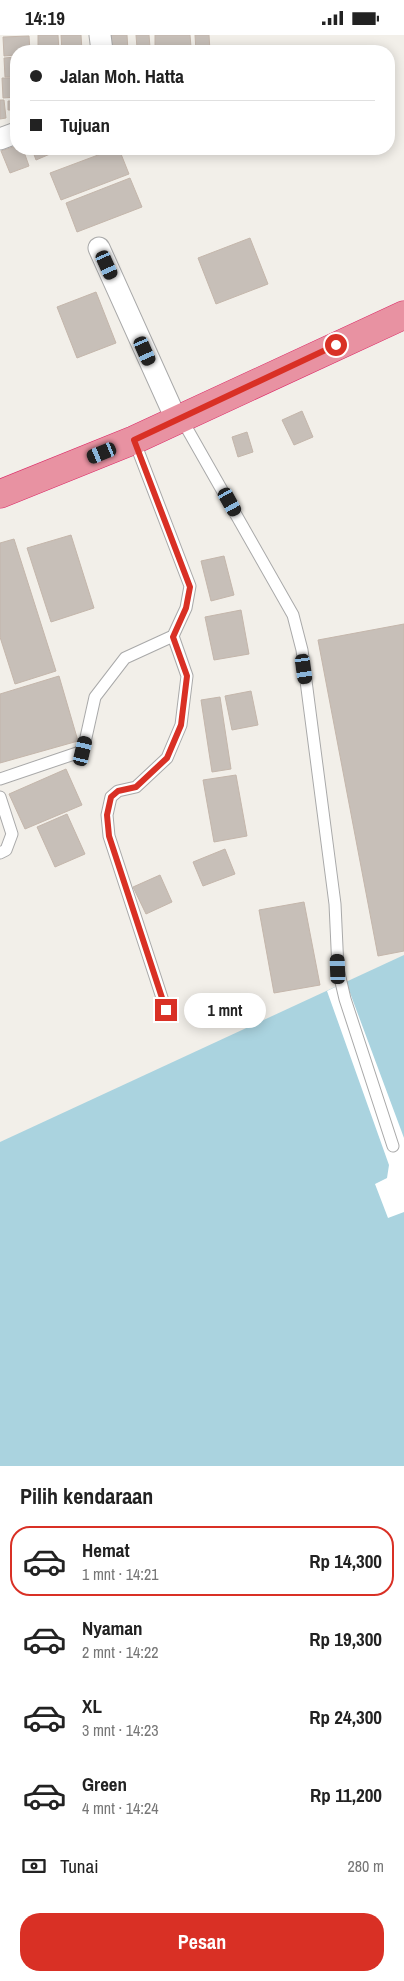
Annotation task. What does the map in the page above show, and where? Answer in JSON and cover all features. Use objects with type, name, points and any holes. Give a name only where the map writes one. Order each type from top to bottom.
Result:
[{"type":"highway","points":[[0,494],[134,440],[404,315]]},
{"type":"street","points":[[99,248],[178,418]]},
{"type":"lane","points":[[178,418],[293,615],[302,650],[336,904],[338,969],[345,999],[392,1146]]},
{"type":"lane","points":[[0,779],[6,775],[83,751],[95,697],[125,658],[173,637],[186,608],[190,587],[134,440]]},
{"type":"lane","points":[[166,1010],[109,836],[107,815],[111,797],[118,791],[136,787],[167,758],[181,725],[187,676],[173,637]]},
{"type":"lane","points":[[0,797],[12,834],[6,849],[0,853]]},
{"type":"water","points":[[404,955],[404,1466],[0,1466],[0,1142]]},
{"type":"pier","points":[[346,982],[404,1138],[404,1212],[388,1218],[375,1184],[387,1178],[389,1165],[327,991]]},
{"type":"building","points":[[38,35],[58,35],[59,45],[38,45]]},
{"type":"building","points":[[61,35],[81,35],[82,45],[62,45]]},
{"type":"building","points":[[111,35],[127,35],[128,45],[112,45]]},
{"type":"building","points":[[136,35],[149,35],[150,45],[137,45]]},
{"type":"building","points":[[155,35],[190,35],[191,45],[155,45]]},
{"type":"building","points":[[195,35],[209,35],[210,45],[196,45]]},
{"type":"building","points":[[29,36],[30,45],[10,45],[10,56],[4,56],[3,37]]},
{"type":"building","points":[[4,58],[10,58],[10,77],[5,77]]},
{"type":"building","points":[[2,78],[10,78],[10,97],[3,98]]},
{"type":"building","points":[[0,100],[4,100],[6,118],[0,119]]},
{"type":"building","points":[[8,101],[10,101],[10,110],[8,110]]},
{"type":"building","points":[[10,148],[10,155],[25,155],[29,166],[10,173],[1,151]]},
{"type":"building","points":[[34,155],[48,155],[36,160]]},
{"type":"building","points":[[98,155],[121,155],[129,174],[61,200],[50,173]]},
{"type":"building","points":[[130,178],[142,207],[77,232],[66,203]]},
{"type":"building","points":[[250,238],[268,284],[216,304],[198,258]]},
{"type":"building","points":[[96,292],[116,343],[77,358],[57,307]]},
{"type":"building","points":[[302,411],[313,437],[294,445],[282,420]]},
{"type":"building","points":[[247,432],[253,452],[238,457],[232,437]]},
{"type":"building","points":[[71,535],[94,608],[51,622],[27,548]]},
{"type":"building","points":[[14,539],[56,671],[15,684],[0,637],[0,543]]},
{"type":"building","points":[[224,556],[234,595],[211,601],[201,561]]},
{"type":"building","points":[[241,610],[249,654],[214,660],[205,617]]},
{"type":"building","points":[[404,624],[404,951],[378,956],[318,640]]},
{"type":"building","points":[[59,676],[78,741],[0,763],[0,694]]},
{"type":"building","points":[[251,691],[258,725],[232,730],[225,696]]},
{"type":"building","points":[[220,697],[231,769],[212,772],[201,700]]},
{"type":"building","points":[[66,769],[82,805],[25,829],[9,794]]},
{"type":"building","points":[[236,775],[247,836],[214,842],[203,780]]},
{"type":"building","points":[[67,814],[85,854],[55,867],[37,827]]},
{"type":"building","points":[[225,849],[235,874],[203,886],[193,862]]},
{"type":"building","points":[[160,875],[172,902],[146,914],[133,887]]},
{"type":"building","points":[[304,902],[320,985],[274,993],[259,910]]},
{"type":"route","points":[[166,1010],[109,836],[107,815],[111,797],[118,791],[136,787],[167,758],[181,725],[187,676],[173,637],[186,608],[190,587],[134,440],[336,345]]}]
